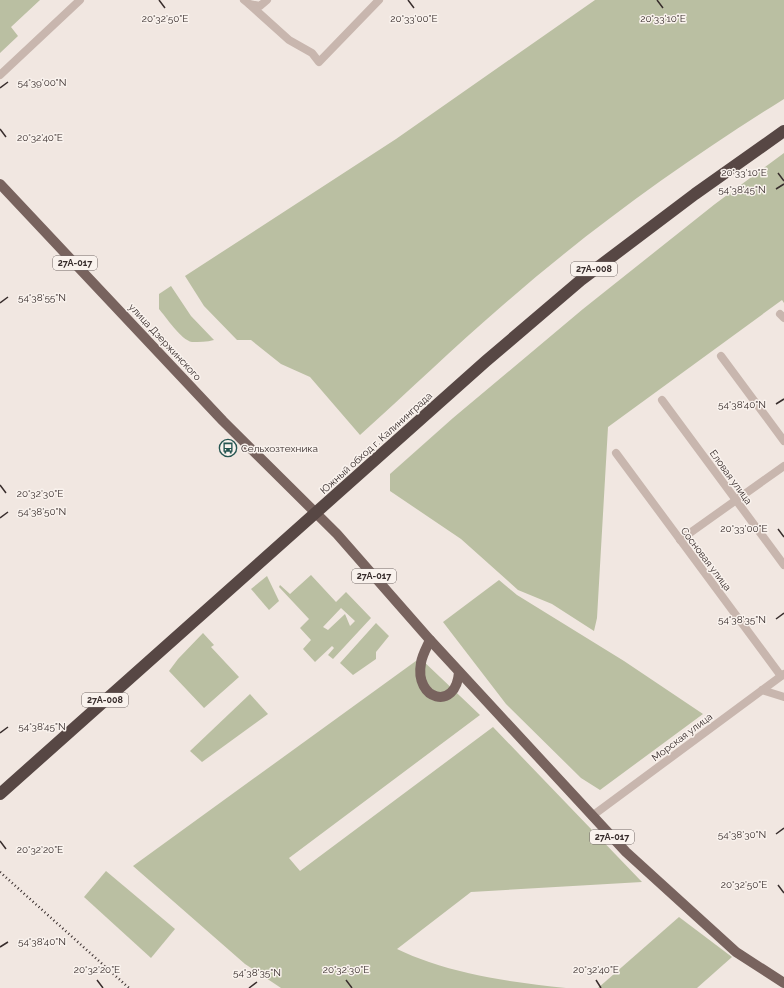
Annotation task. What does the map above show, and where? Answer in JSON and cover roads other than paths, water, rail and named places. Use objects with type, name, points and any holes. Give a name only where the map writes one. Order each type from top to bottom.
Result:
[{"type":"highway","name":"Южный обход г. Калининграда","points":[[0,794],[316,514],[486,360],[581,280],[695,194],[784,131]]},
{"type":"main road","name":"улица Дзержинского","points":[[0,184],[223,421],[316,514]]},
{"type":"main road","name":"27А-017","points":[[316,514],[337,534],[459,672],[626,852],[736,952],[784,983]]},
{"type":"main road","points":[[430,640],[421,663],[420,674],[423,686],[428,692],[434,696],[440,697],[449,694],[456,688],[459,672]]},
{"type":"street","points":[[0,76],[80,0]]},
{"type":"street","points":[[246,2],[260,6],[266,0]]},
{"type":"street","points":[[246,2],[289,40],[312,53],[319,62],[379,0]]},
{"type":"street","points":[[721,356],[784,441]]},
{"type":"street","name":"Еловая улица","points":[[662,400],[784,565]]},
{"type":"street","name":"Сосновая улица","points":[[616,453],[782,675]]},
{"type":"street","points":[[680,540],[784,466]]},
{"type":"street","name":"Морская улица","points":[[592,816],[782,675]]},
{"type":"street","points":[[762,690],[784,697]]},
{"type":"railway","points":[[0,872],[129,988]]},
{"type":"place","name":"Сельхозтехника","points":[[228,448]]}]
